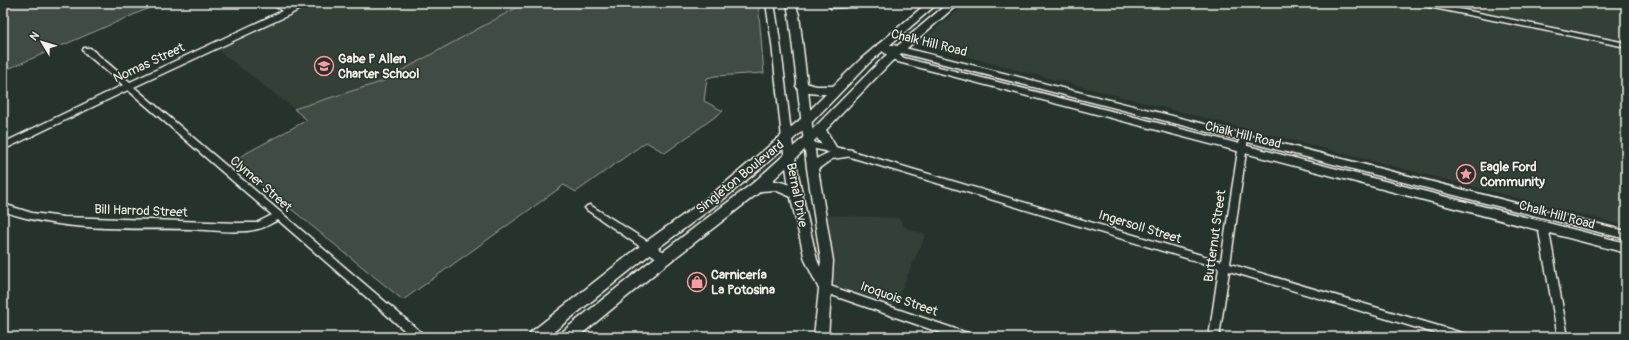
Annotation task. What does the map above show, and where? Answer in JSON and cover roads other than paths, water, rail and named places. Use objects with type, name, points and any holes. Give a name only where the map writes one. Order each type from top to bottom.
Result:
[{"type":"main road","name":"Singleton Boulevard","points":[[536,337],[649,247],[716,199],[806,121],[882,45],[933,3]]},
{"type":"main road","name":"Singleton Boulevard","points":[[567,337],[758,186],[809,143],[820,129],[872,74],[895,52],[954,3]]},
{"type":"main road","points":[[802,86],[815,90],[836,90]]},
{"type":"main road","points":[[820,129],[824,139],[831,148]]},
{"type":"main road","points":[[758,186],[776,185],[796,194]]},
{"type":"street","points":[[275,3],[288,12]]},
{"type":"street","name":"Nomas Street","points":[[3,147],[306,3]]},
{"type":"street","name":"Bernal Drive","points":[[770,3],[777,44],[787,138],[796,194],[811,260],[824,288]]},
{"type":"street","name":"Bernal Drive","points":[[791,3],[795,22],[812,168],[826,261],[821,337]]},
{"type":"street","points":[[1419,3],[1626,45]]},
{"type":"street","name":"Chalk Hill Road","points":[[882,45],[895,52],[902,60],[1438,192],[1480,197],[1626,234]]},
{"type":"street","name":"Clymer Street","points":[[87,50],[418,337]]},
{"type":"street","name":"Ingersoll Street","points":[[809,143],[848,152],[1462,337]]},
{"type":"street","name":"Butternut Street","points":[[1214,337],[1243,143]]},
{"type":"street","points":[[812,168],[826,157],[838,153],[848,152]]},
{"type":"street","name":"Chalk Hill Road","points":[[1438,192],[1481,210],[1626,248]]},
{"type":"street","points":[[1480,197],[1481,210]]},
{"type":"street","name":"Bill Harrod Street","points":[[3,207],[14,212],[77,222],[230,227],[258,226],[278,216]]},
{"type":"street","points":[[590,208],[665,258]]},
{"type":"street","points":[[1543,226],[1564,337]]},
{"type":"street","name":"Iroquois Street","points":[[824,288],[966,337]]},
{"type":"place","name":"Gabe P Allen Charter School","points":[[324,66]]},
{"type":"place","name":"Eagle Ford Community","points":[[1466,174]]},
{"type":"place","name":"Carnicería La Potosina","points":[[697,282]]}]
